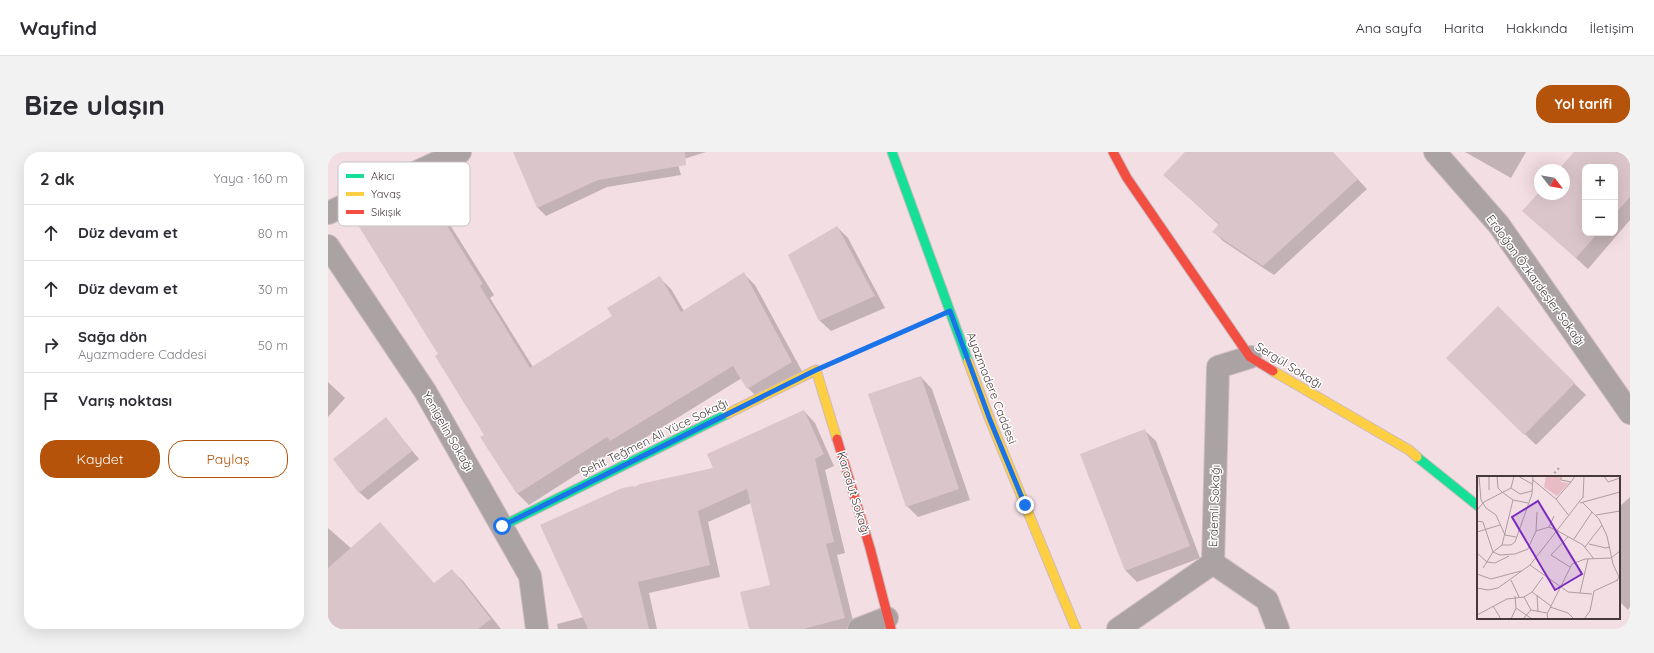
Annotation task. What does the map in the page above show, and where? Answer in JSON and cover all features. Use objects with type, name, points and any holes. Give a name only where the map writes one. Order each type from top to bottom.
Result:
[{"type":"street","points":[[438,162],[460,152]]},
{"type":"street","name":"Ayazmadere Caddesi","points":[[892,152],[990,420],[1076,629]]},
{"type":"street","name":"Sergül Sokağı","points":[[1113,152],[1127,178],[1250,357],[1408,450],[1477,505]]},
{"type":"street","name":"Erdoğan Özkardeşler Sokağı","points":[[1435,152],[1499,225],[1630,413]]},
{"type":"street","points":[[328,213],[338,208]]},
{"type":"street","name":"Yenigelin Sokağı","points":[[328,246],[425,392],[530,576],[537,629]]},
{"type":"street","name":"Erdemli Sokağı","points":[[1118,629],[1213,563],[1218,367],[1250,357]]},
{"type":"street","name":"Şehit Teğmen Ali Yüce Sokağı","points":[[502,526],[816,370]]},
{"type":"street","name":"Karadut Sokağı","points":[[816,370],[870,548],[889,624],[859,629]]},
{"type":"street","points":[[1213,563],[1267,600],[1278,629]]},
{"type":"path","points":[[816,370],[950,311]]},
{"type":"path","points":[[1552,476],[1559,468]]},
{"type":"building","points":[[513,152],[685,152],[686,165],[598,180],[537,208]]},
{"type":"building","points":[[1185,152],[1333,152],[1358,179],[1263,266],[1212,232],[1219,224],[1163,175]]},
{"type":"building","points":[[1574,152],[1630,152],[1630,197],[1618,211],[1618,164],[1582,164],[1582,236],[1595,236],[1576,258],[1522,211],[1534,198],[1534,200],[1570,200],[1570,164],[1563,164]]},
{"type":"building","points":[[358,226],[447,226],[483,284],[480,286],[530,368],[612,316],[607,308],[660,276],[681,312],[744,272],[792,362],[747,389],[733,366],[610,441],[607,437],[517,494],[480,437],[484,435],[435,356],[438,354]]},
{"type":"building","points":[[837,226],[875,296],[819,321],[788,255]]},
{"type":"building","points":[[1498,306],[1575,383],[1524,435],[1446,358]]},
{"type":"building","points":[[921,376],[959,489],[906,507],[868,394]]},
{"type":"building","points":[[804,410],[824,454],[815,459],[834,542],[826,544],[845,618],[803,629],[749,629],[740,592],[770,585],[747,489],[698,511],[710,565],[638,582],[649,629],[588,629],[540,525],[622,488],[634,487],[640,484],[713,468],[707,454]]},
{"type":"building","points":[[386,417],[412,451],[359,493],[333,459]]},
{"type":"building","points":[[1145,429],[1190,546],[1125,571],[1080,454]]},
{"type":"building","points":[[380,522],[434,583],[452,569],[491,619],[478,629],[328,629],[328,568]]},
{"type":"traffic: fast","points":[[892,152],[968,361]]},
{"type":"traffic: fast","points":[[502,526],[727,414]]},
{"type":"traffic: fast","points":[[1417,457],[1477,505]]},
{"type":"traffic: slow","points":[[968,361],[990,420],[1076,629]]},
{"type":"traffic: slow","points":[[727,414],[816,370],[837,439]]},
{"type":"traffic: slow","points":[[1273,371],[1409,450],[1417,457]]},
{"type":"traffic: jam","points":[[1113,152],[1127,178],[1250,357],[1273,371]]},
{"type":"traffic: jam","points":[[837,439],[870,548],[891,629]]},
{"type":"route","points":[[502,526],[816,370],[950,311],[990,420],[1025,505]]}]
